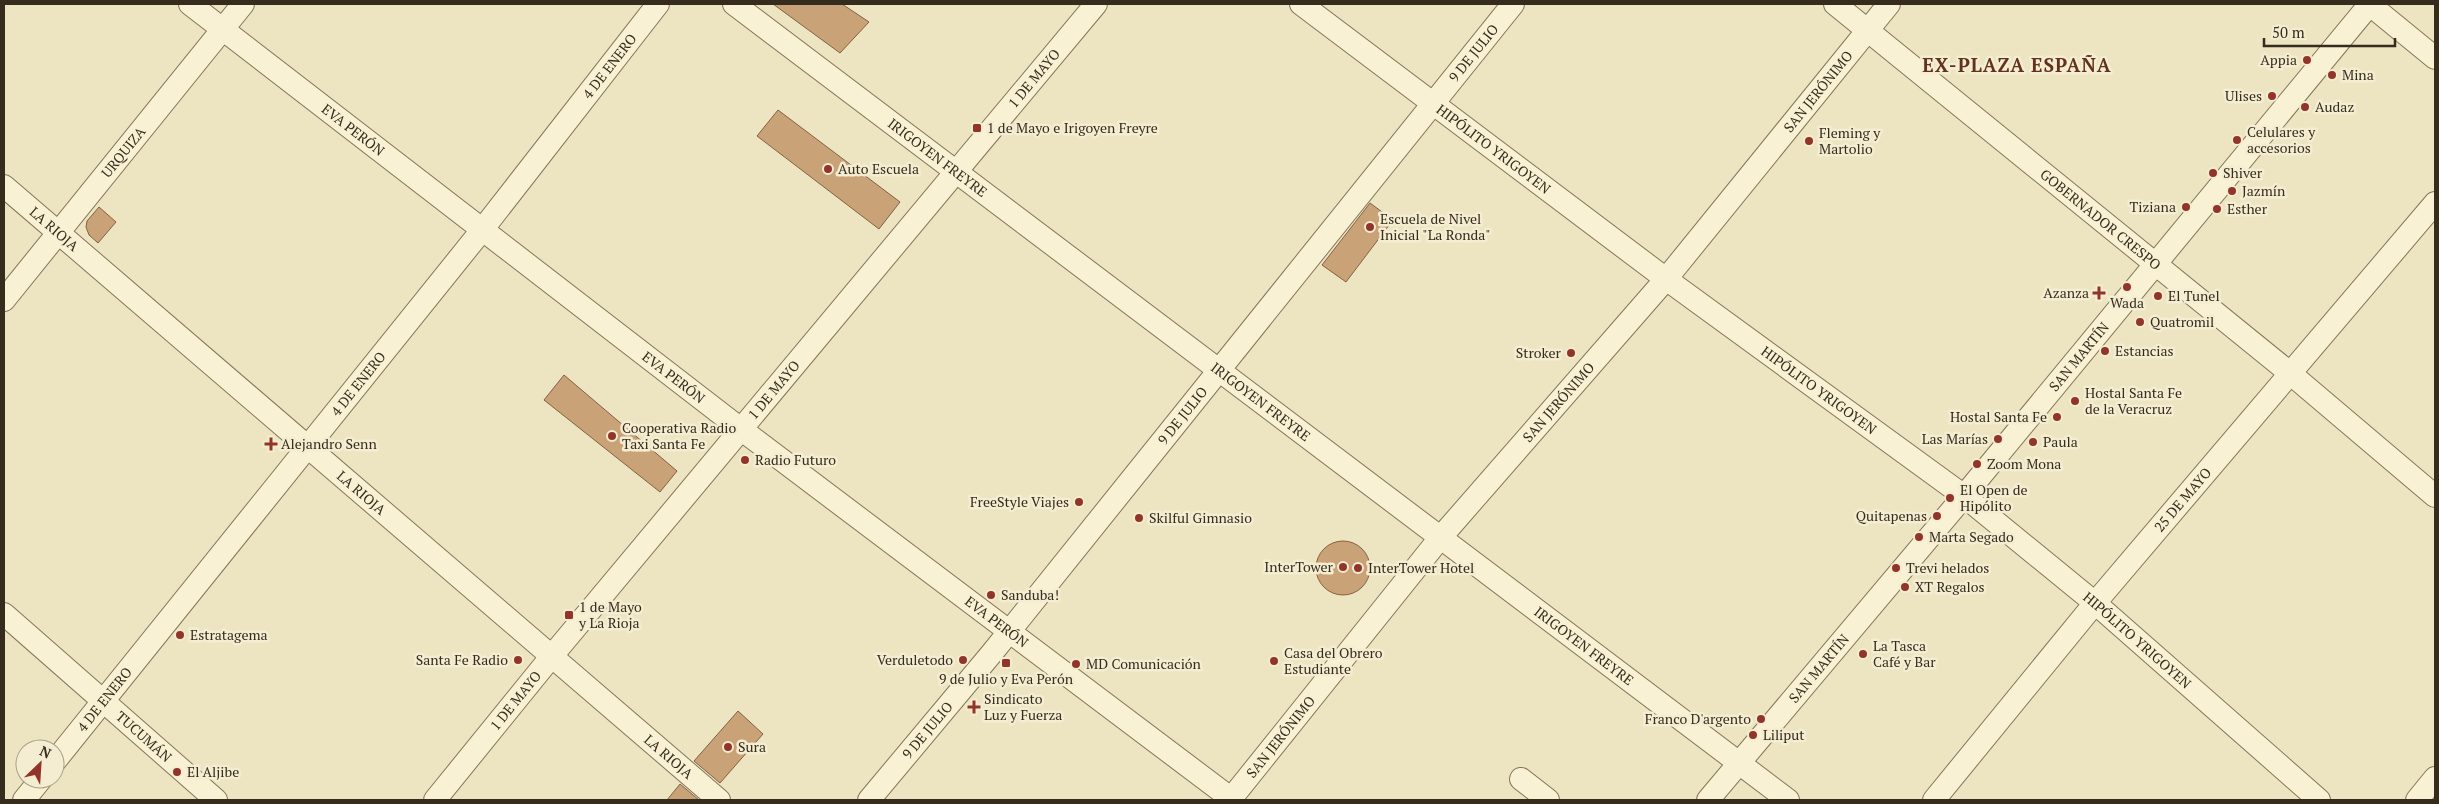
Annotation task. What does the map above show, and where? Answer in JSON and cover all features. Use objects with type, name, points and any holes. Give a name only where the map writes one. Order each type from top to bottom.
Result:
[{"type":"street","name":"EVA PERÓN","points":[[190,4],[742,430],[1010,630],[1232,800]]},
{"type":"street","name":"URQUIZA","points":[[4,300],[243,4]]},
{"type":"street","name":"4 DE ENERO","points":[[65,748],[482,230],[658,4]]},
{"type":"street","name":"IRIGOYEN FREYRE","points":[[734,4],[1788,800]]},
{"type":"street","name":"1 DE MAYO","points":[[435,800],[551,657],[742,430],[955,170],[1096,4]]},
{"type":"street","name":"HIPÓLITO YRIGOYEN","points":[[1301,4],[1666,280],[1964,496],[2095,603],[2319,800]]},
{"type":"street","name":"9 DE JULIO","points":[[868,800],[1010,630],[1512,4]]},
{"type":"street","name":"GOBERNADOR CRESPO","points":[[1835,4],[2291,374],[2435,496]]},
{"type":"street","name":"SAN JERÓNIMO","points":[[1232,800],[1440,538],[1666,280],[1888,4]]},
{"type":"street","points":[[2370,4],[2435,58]]},
{"type":"street","name":"SAN MARTÍN","points":[[1708,800],[1964,496],[2370,4]]},
{"type":"street","name":"LA RIOJA","points":[[4,186],[719,800]]},
{"type":"street","name":"25 DE MAYO","points":[[1934,800],[2095,603],[2435,204]]},
{"type":"street","name":"TUCUMÁN","points":[[4,614],[216,800]]},
{"type":"street","points":[[2417,800],[2435,778]]},
{"type":"street","points":[[1521,779],[1548,800]]},
{"type":"street","points":[[24,800],[33,789]]},
{"type":"building","points":[[773,4],[842,4],[869,22],[840,53]]},
{"type":"building","name":"Auto Escuela","points":[[778,110],[900,202],[879,229],[757,136]]},
{"type":"building","points":[[1370,203],[1393,220],[1346,282],[1322,265]]},
{"type":"building","points":[[99,207],[116,222],[98,243],[89,235],[86,227],[87,221]]},
{"type":"building","name":"Cooperativa Radio Taxi Santa Fe","points":[[564,375],[677,471],[660,492],[544,400]]},
{"type":"building","name":"InterTower","points":[[1338,541],[1348,541],[1358,545],[1366,553],[1370,568],[1366,583],[1358,591],[1348,595],[1338,595],[1328,591],[1320,583],[1316,573],[1316,563],[1320,553],[1328,545]]},
{"type":"building","name":"Sura","points":[[738,711],[763,734],[720,783],[694,761]]},
{"type":"building","points":[[680,784],[699,800],[667,800]]},
{"type":"place","name":"Appia","points":[[2307,60]]},
{"type":"place","name":"Mina","points":[[2332,75]]},
{"type":"place","name":"Ulises","points":[[2272,96]]},
{"type":"place","name":"Audaz","points":[[2305,107]]},
{"type":"place","name":"1 de Mayo e Irigoyen Freyre","points":[[977,128]]},
{"type":"place","name":"Celulares y accesorios","points":[[2237,140]]},
{"type":"place","name":"Fleming y Martolio","points":[[1809,141]]},
{"type":"place","name":"Auto Escuela","points":[[828,169]]},
{"type":"place","name":"Shiver","points":[[2213,173]]},
{"type":"place","name":"Jazmín","points":[[2232,191]]},
{"type":"place","name":"Tiziana","points":[[2186,207]]},
{"type":"place","name":"Esther","points":[[2217,209]]},
{"type":"place","name":"Escuela de Nivel Inicial \"La Ronda\"","points":[[1370,227]]},
{"type":"place","name":"Wada","points":[[2127,287]]},
{"type":"place","name":"Azanza","points":[[2099,293]]},
{"type":"place","name":"El Tunel","points":[[2158,296]]},
{"type":"place","name":"Quatromil","points":[[2140,322]]},
{"type":"place","name":"Estancias","points":[[2105,351]]},
{"type":"place","name":"Stroker","points":[[1571,353]]},
{"type":"place","name":"Hostal Santa Fe de la Veracruz","points":[[2075,401]]},
{"type":"place","name":"Hostal Santa Fe","points":[[2057,417]]},
{"type":"place","name":"Cooperativa Radio Taxi Santa Fe","points":[[612,436]]},
{"type":"place","name":"Las Marías","points":[[1998,439]]},
{"type":"place","name":"Paula","points":[[2033,442]]},
{"type":"place","name":"Alejandro Senn","points":[[271,444]]},
{"type":"place","name":"Radio Futuro","points":[[745,460]]},
{"type":"place","name":"Zoom Mona","points":[[1977,464]]},
{"type":"place","name":"El Open de Hipólito","points":[[1950,498]]},
{"type":"place","name":"FreeStyle Viajes","points":[[1079,502]]},
{"type":"place","name":"Quitapenas","points":[[1937,516]]},
{"type":"place","name":"Skilful Gimnasio","points":[[1139,518]]},
{"type":"place","name":"Marta Segado","points":[[1919,537]]},
{"type":"place","name":"InterTower","points":[[1343,567]]},
{"type":"place","name":"InterTower Hotel","points":[[1358,568]]},
{"type":"place","name":"Trevi helados","points":[[1896,568]]},
{"type":"place","name":"XT Regalos","points":[[1905,587]]},
{"type":"place","name":"Sanduba!","points":[[991,595]]},
{"type":"place","name":"1 de Mayo y La Rioja","points":[[569,615]]},
{"type":"place","name":"Estratagema","points":[[180,635]]},
{"type":"place","name":"La Tasca Café y Bar","points":[[1863,654]]},
{"type":"place","name":"Santa Fe Radio","points":[[518,660]]},
{"type":"place","name":"Verduletodo","points":[[963,660]]},
{"type":"place","name":"Casa del Obrero Estudiante","points":[[1274,661]]},
{"type":"place","name":"9 de Julio y Eva Perón","points":[[1006,663]]},
{"type":"place","name":"MD Comunicación","points":[[1076,664]]},
{"type":"place","name":"Sindicato Luz y Fuerza","points":[[974,707]]},
{"type":"place","name":"Franco D'argento","points":[[1761,719]]},
{"type":"place","name":"Liliput","points":[[1753,735]]},
{"type":"place","name":"Sura","points":[[728,747]]},
{"type":"place","name":"El Aljibe","points":[[177,772]]},
{"type":"district","name":"EX-PLAZA ESPAÑA","points":[[2017,65]]}]
